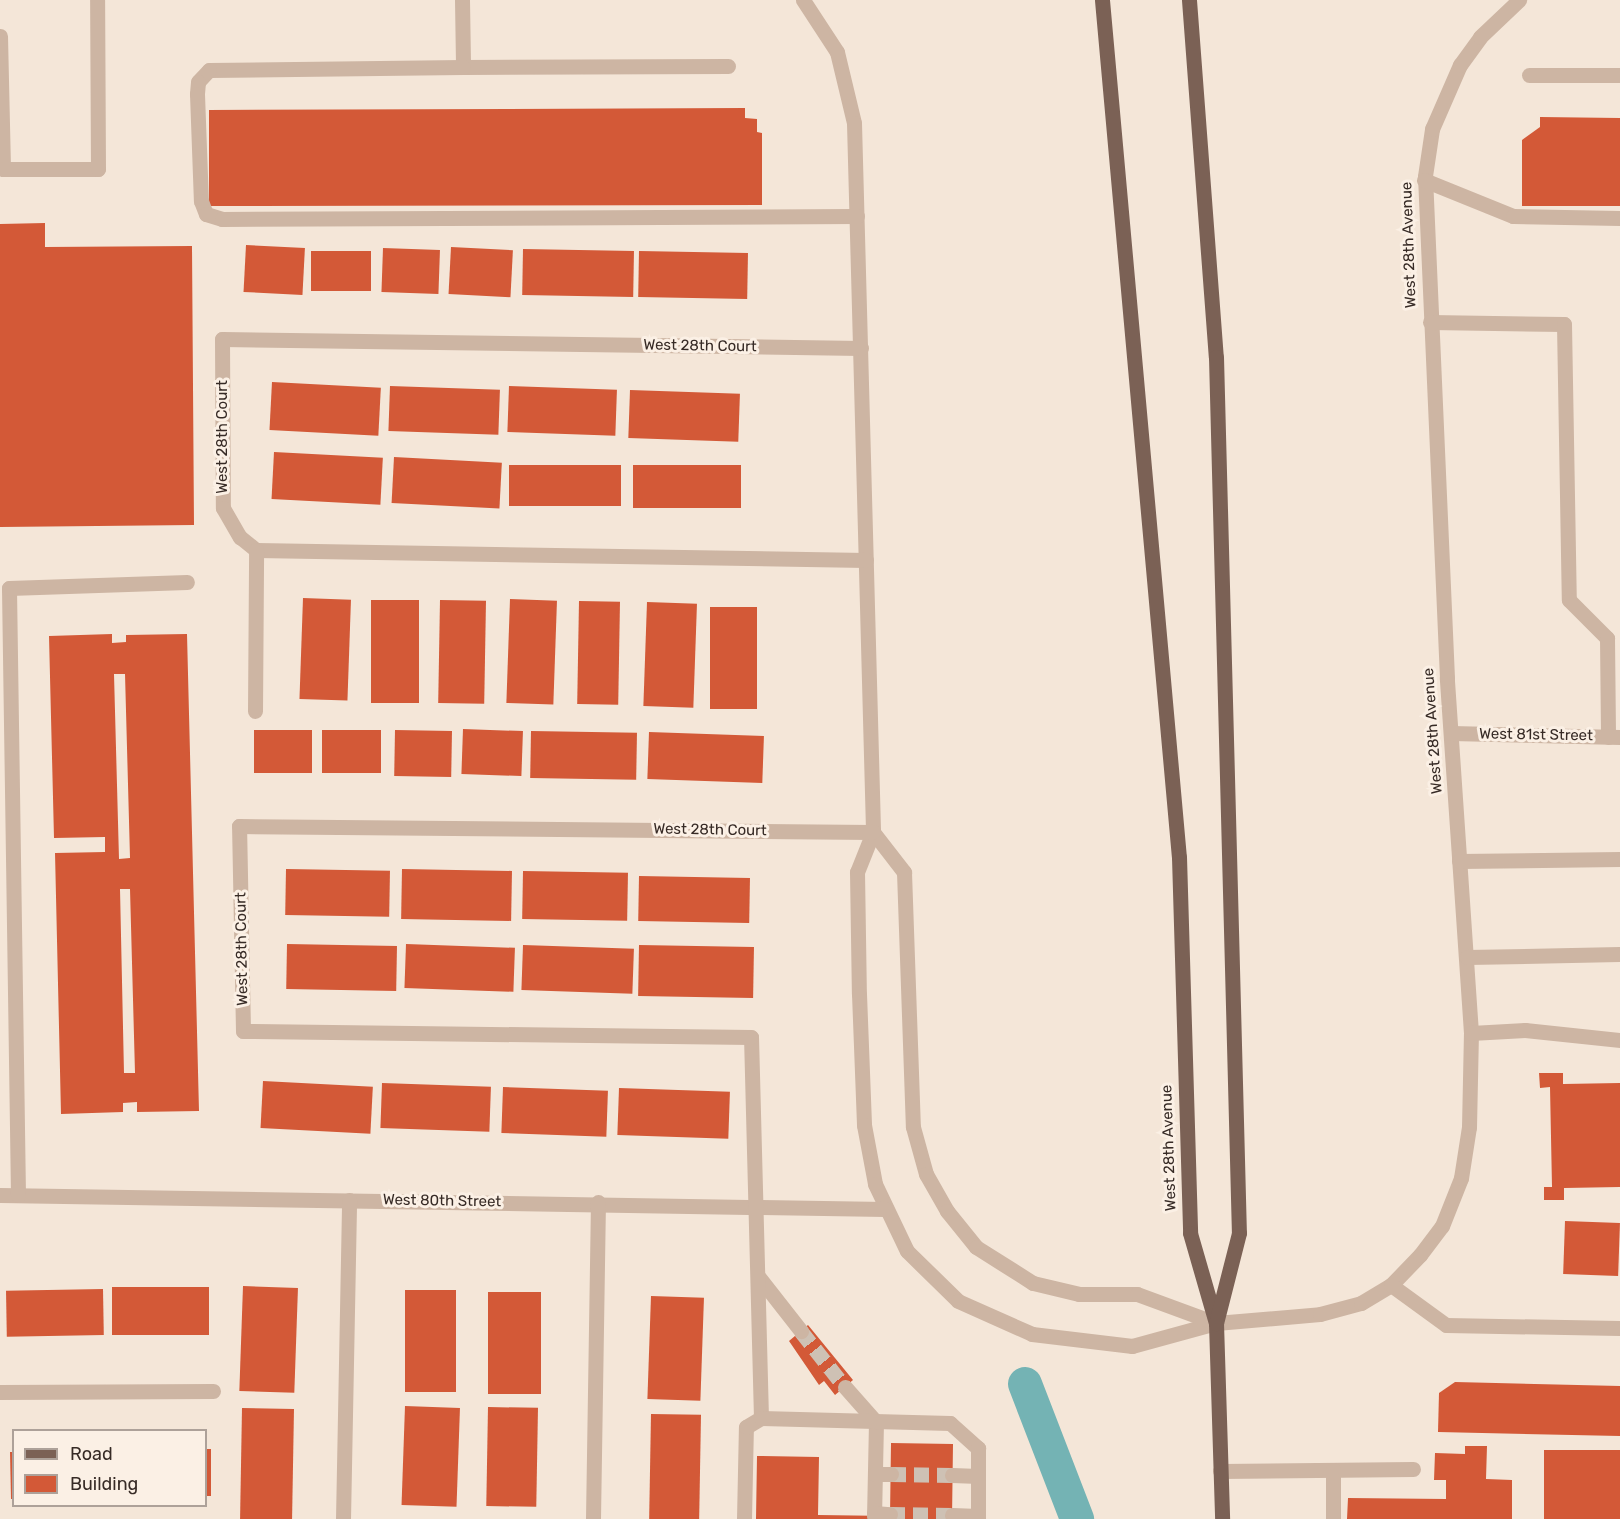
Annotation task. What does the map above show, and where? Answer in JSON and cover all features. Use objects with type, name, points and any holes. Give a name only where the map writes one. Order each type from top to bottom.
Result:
[{"type":"main road","name":"West 28th Avenue","points":[[1102,0],[1179,857],[1190,1233],[1216,1323],[1222,1519]]},
{"type":"main road","name":"West 28th Avenue","points":[[1189,0],[1216,357],[1239,1233],[1216,1323]]},
{"type":"street","points":[[0,36],[3,169],[98,169],[97,0]]},
{"type":"street","points":[[462,0],[463,68]]},
{"type":"street","points":[[803,0],[819,20],[837,52],[851,99],[858,216],[873,832],[857,872],[859,994],[864,1125],[885,1209],[907,1251],[943,1290],[982,1315],[1032,1334],[1132,1346],[1216,1323]]},
{"type":"street","name":"West 28th Avenue","points":[[1216,1323],[1336,1311],[1361,1303],[1391,1285],[1432,1239],[1454,1200],[1468,1141],[1471,1032],[1451,733],[1424,180],[1432,129],[1449,85],[1480,37],[1519,0]]},
{"type":"street","points":[[728,66],[209,70],[198,82],[197,94],[201,201],[206,214],[222,219],[858,216]]},
{"type":"street","points":[[1529,75],[1620,75]]},
{"type":"street","points":[[1424,180],[1513,216],[1620,218]]},
{"type":"street","points":[[1430,322],[1564,324],[1569,600],[1613,638],[1614,737]]},
{"type":"street","name":"West 28th Court","points":[[256,550],[240,537],[223,508],[222,339],[861,348]]},
{"type":"street","points":[[255,711],[256,550],[866,560]]},
{"type":"street","points":[[18,1195],[9,588],[187,582]]},
{"type":"street","name":"West 81st Street","points":[[1451,733],[1614,737]]},
{"type":"street","name":"West 28th Court","points":[[757,1203],[751,1036],[243,1031],[239,826],[873,832]]},
{"type":"street","points":[[873,832],[904,872],[913,1126],[926,1174],[947,1211],[976,1247],[1033,1283],[1078,1294],[1137,1294],[1216,1323]]},
{"type":"street","points":[[1459,861],[1620,859]]},
{"type":"street","points":[[1467,957],[1620,954]]},
{"type":"street","points":[[1471,1032],[1525,1030],[1620,1040]]},
{"type":"street","name":"West 80th Street","points":[[0,1195],[757,1203],[885,1209]]},
{"type":"street","points":[[343,1519],[349,1200]]},
{"type":"street","points":[[593,1519],[598,1202]]},
{"type":"street","points":[[757,1203],[761,1418]]},
{"type":"street","points":[[758,1276],[801,1331]]},
{"type":"street","points":[[1391,1285],[1446,1325],[1620,1328]]},
{"type":"street","points":[[845,1387],[876,1422],[874,1515],[890,1514]]},
{"type":"street","points":[[0,1392],[213,1391]]},
{"type":"street","points":[[744,1519],[746,1427],[761,1418],[950,1423],[978,1448],[978,1517],[952,1515]]},
{"type":"street","points":[[1220,1471],[1413,1469]]},
{"type":"street","points":[[1333,1470],[1333,1519]]},
{"type":"street","points":[[875,1474],[891,1474]]},
{"type":"street","points":[[952,1475],[978,1476]]},
{"type":"building","points":[[745,108],[745,118],[757,119],[757,132],[762,133],[762,205],[209,206],[209,110]]},
{"type":"building","points":[[1540,117],[1620,118],[1620,206],[1522,206],[1522,140],[1540,127]]},
{"type":"building","points":[[45,223],[45,247],[192,246],[194,525],[0,527],[0,224]]},
{"type":"building","points":[[246,245],[305,248],[302,295],[244,292]]},
{"type":"building","points":[[451,247],[513,250],[510,297],[449,294]]},
{"type":"building","points":[[383,248],[440,250],[438,294],[381,292]]},
{"type":"building","points":[[523,249],[634,251],[633,297],[522,295]]},
{"type":"building","points":[[311,251],[371,251],[371,291],[311,291]]},
{"type":"building","points":[[639,251],[748,253],[747,299],[638,297]]},
{"type":"building","points":[[272,382],[381,388],[378,436],[269,430]]},
{"type":"building","points":[[390,386],[500,390],[498,435],[388,431]]},
{"type":"building","points":[[509,386],[617,390],[615,436],[507,432]]},
{"type":"building","points":[[630,390],[740,394],[738,442],[628,438]]},
{"type":"building","points":[[274,452],[383,458],[380,505],[272,499]]},
{"type":"building","points":[[394,457],[502,463],[499,509],[392,503]]},
{"type":"building","points":[[509,465],[621,465],[621,506],[509,506]]},
{"type":"building","points":[[633,465],[741,465],[741,508],[633,508]]},
{"type":"building","points":[[303,598],[351,600],[347,701],[299,699]]},
{"type":"building","points":[[510,599],[557,601],[553,705],[506,703]]},
{"type":"building","points":[[371,600],[419,600],[419,703],[371,703]]},
{"type":"building","points":[[440,600],[486,601],[484,704],[438,703]]},
{"type":"building","points":[[579,601],[620,602],[618,705],[577,704]]},
{"type":"building","points":[[647,602],[697,604],[693,708],[643,706]]},
{"type":"building","points":[[710,607],[757,607],[757,709],[710,709]]},
{"type":"building","points":[[112,634],[112,643],[126,642],[126,635],[187,634],[199,1111],[137,1112],[137,1102],[123,1103],[123,1112],[61,1114],[55,853],[105,852],[105,837],[54,838],[49,636]],"holes":[[[114,674],[125,674],[130,858],[119,859]],[[120,889],[130,889],[135,1073],[124,1073]]]},
{"type":"building","points":[[463,729],[523,731],[521,776],[461,774]]},
{"type":"building","points":[[254,730],[312,730],[312,773],[254,773]]},
{"type":"building","points":[[322,730],[381,730],[381,773],[322,773]]},
{"type":"building","points":[[395,730],[452,731],[451,777],[394,776]]},
{"type":"building","points":[[531,731],[637,733],[636,780],[530,778]]},
{"type":"building","points":[[649,732],[764,736],[762,783],[647,779]]},
{"type":"building","points":[[286,869],[390,871],[389,917],[285,915]]},
{"type":"building","points":[[402,869],[512,871],[511,921],[401,919]]},
{"type":"building","points":[[523,871],[628,873],[627,921],[522,919]]},
{"type":"building","points":[[639,876],[750,878],[749,923],[638,921]]},
{"type":"building","points":[[287,944],[397,946],[396,991],[286,989]]},
{"type":"building","points":[[406,944],[515,948],[513,992],[404,988]]},
{"type":"building","points":[[523,945],[634,949],[632,994],[521,990]]},
{"type":"building","points":[[639,945],[754,947],[753,998],[638,996]]},
{"type":"building","points":[[1539,1073],[1563,1073],[1563,1084],[1620,1083],[1620,1187],[1564,1188],[1564,1200],[1544,1200],[1544,1187],[1552,1187],[1550,1087],[1540,1088]]},
{"type":"building","points":[[263,1081],[373,1087],[370,1134],[261,1128]]},
{"type":"building","points":[[382,1083],[491,1087],[489,1132],[380,1128]]},
{"type":"building","points":[[503,1087],[608,1091],[606,1137],[501,1133]]},
{"type":"building","points":[[619,1088],[730,1092],[728,1139],[617,1135]]},
{"type":"building","points":[[1565,1221],[1620,1223],[1618,1276],[1563,1274]]},
{"type":"building","points":[[243,1286],[298,1288],[294,1393],[239,1391]]},
{"type":"building","points":[[112,1287],[209,1287],[209,1335],[112,1335]]},
{"type":"building","points":[[103,1289],[104,1335],[7,1337],[6,1291]]},
{"type":"building","points":[[405,1290],[456,1290],[456,1392],[405,1392]]},
{"type":"building","points":[[488,1292],[541,1292],[541,1394],[488,1394]]},
{"type":"building","points":[[651,1296],[704,1298],[700,1401],[647,1399]]},
{"type":"building","points":[[808,1325],[853,1380],[835,1395],[824,1381],[819,1385],[789,1341]]},
{"type":"building","points":[[1455,1382],[1620,1386],[1620,1436],[1438,1432],[1439,1393]]},
{"type":"building","points":[[405,1406],[460,1408],[457,1507],[402,1505]]},
{"type":"building","points":[[488,1407],[538,1408],[536,1507],[486,1506]]},
{"type":"building","points":[[242,1408],[294,1409],[292,1519],[240,1519]]},
{"type":"building","points":[[651,1414],[701,1415],[699,1519],[649,1519]]},
{"type":"building","points":[[891,1443],[953,1444],[952,1519],[756,1519],[757,1456],[819,1457],[818,1515],[890,1516]]},
{"type":"building","points":[[1465,1446],[1487,1446],[1486,1479],[1512,1480],[1512,1519],[1347,1519],[1348,1498],[1446,1499],[1446,1480],[1434,1480],[1435,1453],[1465,1454]]},
{"type":"building","points":[[207,1449],[211,1449],[211,1496],[207,1496]]},
{"type":"building","points":[[1544,1450],[1620,1450],[1620,1519],[1544,1519]]},
{"type":"building","points":[[10,1452],[12,1452],[12,1499]]},
{"type":"waterway","points":[[1025,1384],[1077,1519]]},
{"type":"tunnel","points":[[801,1331],[845,1387]]},
{"type":"tunnel","points":[[891,1474],[952,1475]]},
{"type":"tunnel","points":[[890,1514],[952,1515]]}]
